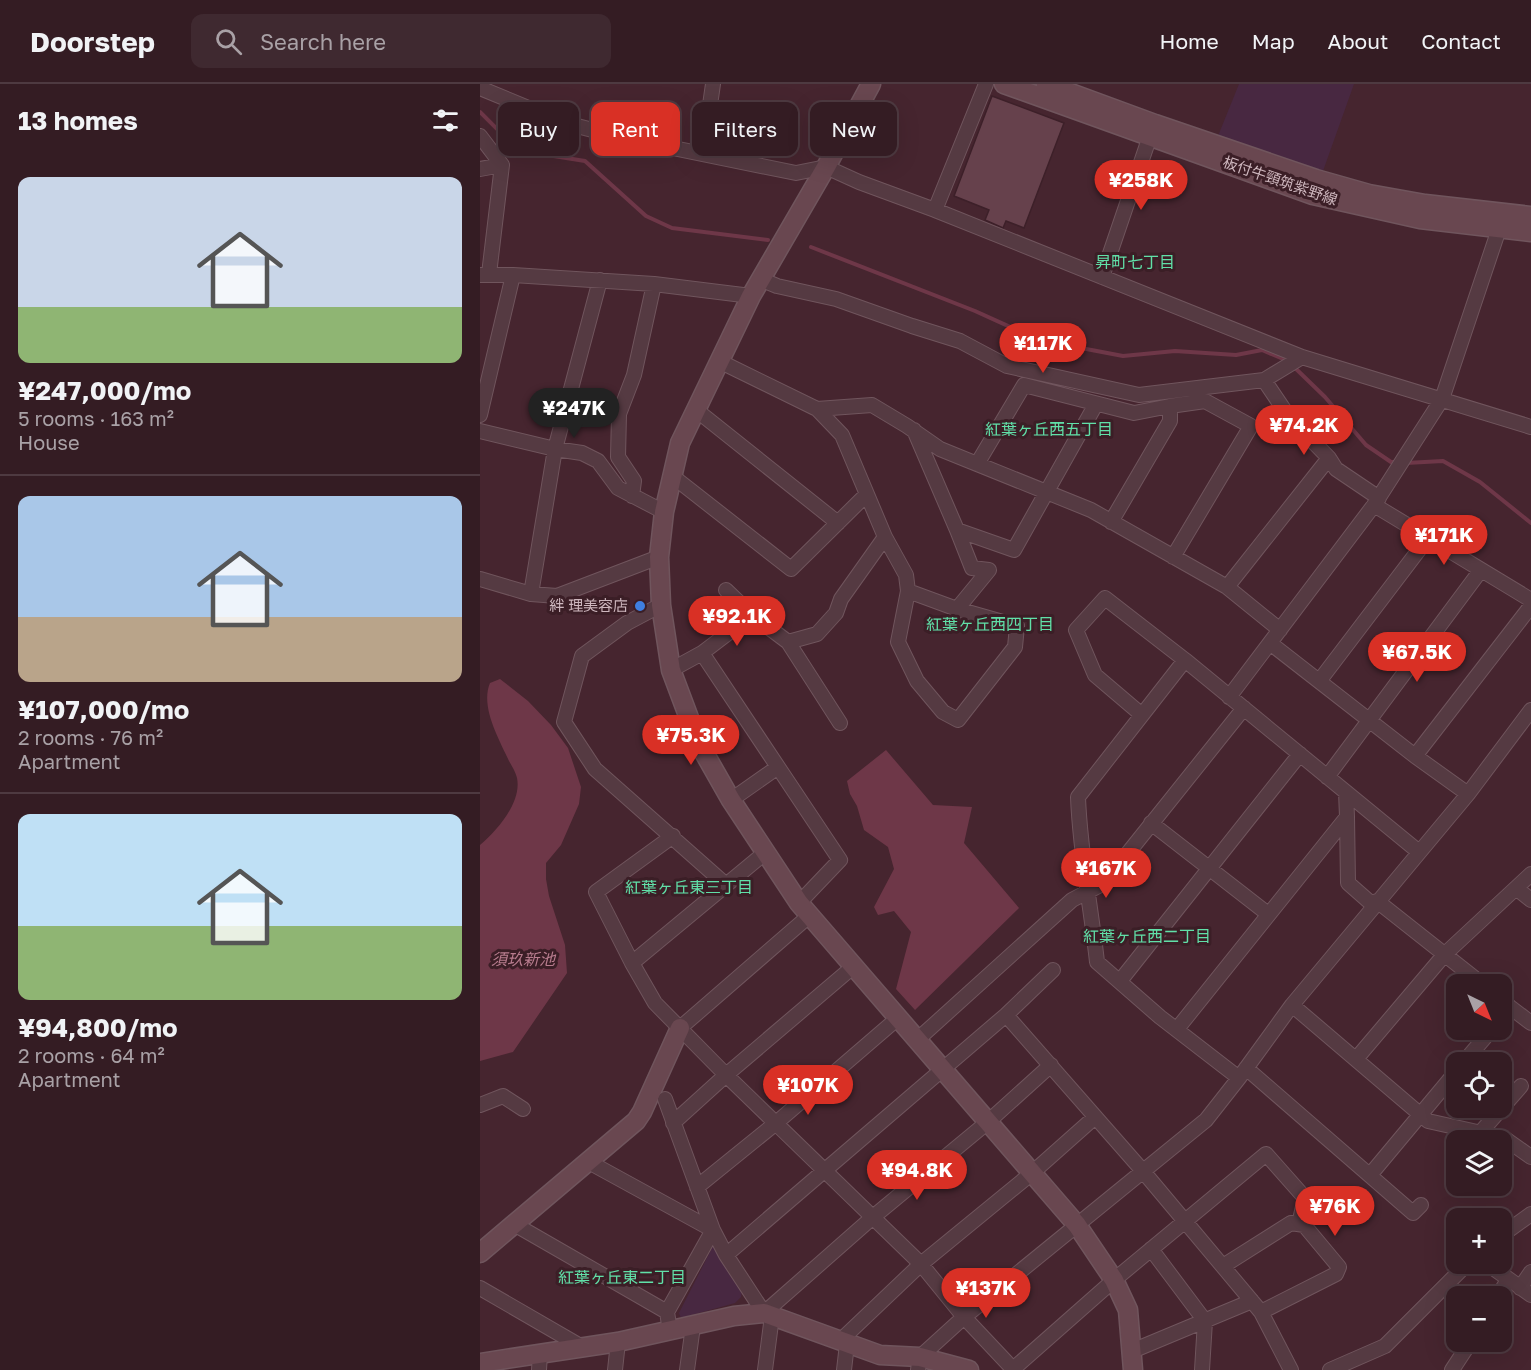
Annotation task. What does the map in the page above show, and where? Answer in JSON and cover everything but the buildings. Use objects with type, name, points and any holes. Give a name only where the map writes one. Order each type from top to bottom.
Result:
[{"type":"street","points":[[710,102],[713,84]]},
{"type":"street","points":[[870,84],[826,167],[760,279],[680,442],[663,512],[659,557],[661,605],[671,670],[698,742],[731,800],[804,909],[1077,1225],[1114,1280],[1128,1310],[1133,1370]]},
{"type":"street","points":[[935,210],[986,84]]},
{"type":"street","name":"板付牛頸筑紫野線","points":[[1004,84],[1313,195],[1420,219],[1531,232]]},
{"type":"street","name":"板付牛頸筑紫野線","points":[[1046,84],[1316,179],[1369,194],[1425,204],[1531,216]]},
{"type":"street","points":[[480,88],[562,122],[619,137],[692,152]]},
{"type":"street","points":[[480,136],[502,165],[485,275],[654,284],[751,296]]},
{"type":"street","points":[[1102,277],[1150,136]]},
{"type":"street","points":[[713,156],[796,173],[826,167],[1302,357],[1531,426]]},
{"type":"street","points":[[480,169],[502,165]]},
{"type":"street","points":[[1230,697],[1376,502],[1442,399],[1499,229]]},
{"type":"street","points":[[480,415],[513,275]]},
{"type":"street","points":[[760,279],[777,286],[836,299],[960,341],[1007,366],[1138,396],[1264,380],[1302,357]]},
{"type":"street","points":[[531,594],[555,449],[600,280]]},
{"type":"street","points":[[632,496],[634,481],[618,457],[619,414],[634,375],[654,284]]},
{"type":"street","points":[[719,361],[817,409],[842,435],[885,537],[906,575],[908,591],[898,642],[917,681],[943,712],[958,720],[1015,647],[1017,626],[957,609],[908,591]]},
{"type":"street","points":[[1264,380],[1289,417],[1329,458],[1336,469],[1376,502],[1428,538],[1531,600]]},
{"type":"street","points":[[977,464],[1024,386],[1134,413],[1205,401],[1251,426],[1173,557]]},
{"type":"street","points":[[957,530],[1014,550],[1096,404]]},
{"type":"street","points":[[817,409],[872,405],[914,430],[940,449],[1091,510],[1227,587],[1280,630]]},
{"type":"street","points":[[1111,522],[1170,421],[1170,406]]},
{"type":"street","points":[[695,409],[838,523]]},
{"type":"street","points":[[914,430],[972,568],[989,570],[957,609]]},
{"type":"street","points":[[480,431],[582,453],[598,462],[618,488],[663,512]]},
{"type":"street","points":[[1227,587],[1329,458]]},
{"type":"street","points":[[671,475],[791,569],[867,494]]},
{"type":"street","points":[[788,642],[817,634],[836,613],[841,599],[885,537]]},
{"type":"street","points":[[1320,680],[1428,538]]},
{"type":"street","points":[[480,579],[531,594],[557,596],[659,557]]},
{"type":"street","points":[[1327,777],[1481,570]]},
{"type":"street","points":[[726,590],[752,615],[788,642],[840,723]]},
{"type":"street","points":[[1142,715],[1095,675],[1076,630],[1105,598],[1185,660],[1419,852]]},
{"type":"street","points":[[661,605],[627,623],[582,656],[564,722],[595,769],[725,884]]},
{"type":"street","points":[[1415,756],[1531,606]]},
{"type":"street","points":[[671,670],[702,653],[752,615]]},
{"type":"street","points":[[1270,643],[1415,756],[1468,794]]},
{"type":"street","points":[[480,1253],[636,1121],[680,1028],[804,909],[840,860],[702,653]]},
{"type":"street","points":[[1185,660],[1078,797],[1080,841],[1089,890],[1097,962],[1177,1029],[1243,1073],[1370,1175],[1413,1213],[1421,1205]]},
{"type":"street","points":[[917,1040],[1072,900],[1104,883],[1244,708]]},
{"type":"street","points":[[919,1363],[964,1317],[1206,1120],[1292,1005],[1468,794],[1531,710]]},
{"type":"street","points":[[1120,981],[1300,754]]},
{"type":"street","points":[[731,800],[778,767]]},
{"type":"street","points":[[1347,792],[1348,883],[1470,974]]},
{"type":"street","points":[[1177,1029],[1347,818]]},
{"type":"street","points":[[1151,823],[1268,914]]},
{"type":"street","points":[[673,836],[596,892],[655,1003],[921,1264],[964,1317],[1012,1369],[1114,1280],[1266,1154],[1305,1198],[1299,1224]]},
{"type":"street","points":[[632,963],[766,852]]},
{"type":"street","points":[[1356,1059],[1446,954],[1531,874]]},
{"type":"street","points":[[1516,888],[1531,900]]},
{"type":"street","points":[[673,1123],[854,966]]},
{"type":"street","points":[[726,1255],[1006,1015],[1053,970]]},
{"type":"street","points":[[1292,1005],[1428,1121],[1471,1130]]},
{"type":"street","points":[[1512,1012],[1531,1023]]},
{"type":"street","points":[[1006,1015],[1142,1170],[1261,1312],[1291,1370]]},
{"type":"street","points":[[697,1187],[776,1123],[898,1018]]},
{"type":"street","points":[[1472,1052],[1483,1040]]},
{"type":"street","points":[[768,1315],[873,1217],[989,1121],[1051,1065]]},
{"type":"street","points":[[1370,1175],[1446,1083]]},
{"type":"street","points":[[1482,1130],[1521,1086]]},
{"type":"street","points":[[480,1105],[503,1096],[523,1109]]},
{"type":"street","points":[[665,1099],[713,1230],[726,1255],[768,1315],[765,1370]]},
{"type":"street","points":[[844,1370],[843,1343],[921,1264],[1032,1173],[1095,1117]]},
{"type":"street","points":[[1512,1144],[1531,1158]]},
{"type":"street","points":[[587,1161],[713,1230]]},
{"type":"street","points":[[1512,1227],[1531,1214]]},
{"type":"street","points":[[1223,1266],[1291,1223],[1304,1225],[1339,1267],[1336,1274],[1261,1312]]},
{"type":"street","points":[[514,1224],[667,1311]]},
{"type":"street","points":[[670,1331],[667,1311],[713,1230]]},
{"type":"street","points":[[1151,1249],[1205,1321],[1202,1370]]},
{"type":"street","points":[[1501,1274],[1520,1288],[1531,1272]]},
{"type":"street","points":[[1330,1370],[1385,1346],[1457,1274]]},
{"type":"street","points":[[480,1288],[582,1347]]},
{"type":"street","points":[[1132,1351],[1252,1301]]},
{"type":"street","points":[[480,1363],[539,1362],[582,1347],[618,1342],[734,1316],[768,1315],[880,1355],[969,1370]]},
{"type":"street","points":[[687,1370],[693,1326]]},
{"type":"street","points":[[615,1370],[618,1342]]},
{"type":"street","points":[[1452,1370],[1463,1352]]},
{"type":"shaded area","points":[[1239,84],[1354,84],[1323,171],[1218,136]]},
{"type":"shaded area","points":[[713,1246],[717,1247],[742,1291],[741,1297],[735,1303],[681,1318],[679,1313]]},
{"type":"water","name":"須玖新池","points":[[500,679],[528,701],[551,725],[568,748],[581,787],[579,804],[561,845],[546,863],[549,896],[565,945],[567,973],[513,1052],[480,1061],[480,845],[507,815],[518,787],[516,774],[496,733],[487,702],[490,683]]},
{"type":"water","points":[[886,750],[933,805],[972,807],[964,843],[1019,908],[915,1010],[896,989],[911,932],[894,911],[878,915],[874,907],[894,869],[888,847],[864,830],[847,781]]},
{"type":"waterway","points":[[480,112],[522,151],[585,161],[646,216],[672,228],[768,240]]},
{"type":"waterway","points":[[811,247],[975,311],[1039,340],[1123,356],[1175,351],[1236,355],[1262,350],[1288,361]]},
{"type":"waterway","points":[[1293,366],[1325,397],[1366,445],[1391,462],[1396,462]]},
{"type":"waterway","points":[[1406,463],[1443,461],[1480,482],[1531,523]]},
{"type":"place","name":"絆 理美容店","points":[[640,606]]},
{"type":"district","name":"昇町七丁目","points":[[1135,262]]},
{"type":"district","name":"紅葉ヶ丘西五丁目","points":[[1049,429]]},
{"type":"district","name":"紅葉ヶ丘西四丁目","points":[[990,624]]},
{"type":"district","name":"紅葉ヶ丘東三丁目","points":[[689,887]]},
{"type":"district","name":"紅葉ヶ丘西二丁目","points":[[1147,936]]},
{"type":"district","name":"紅葉ヶ丘東二丁目","points":[[622,1277]]}]
